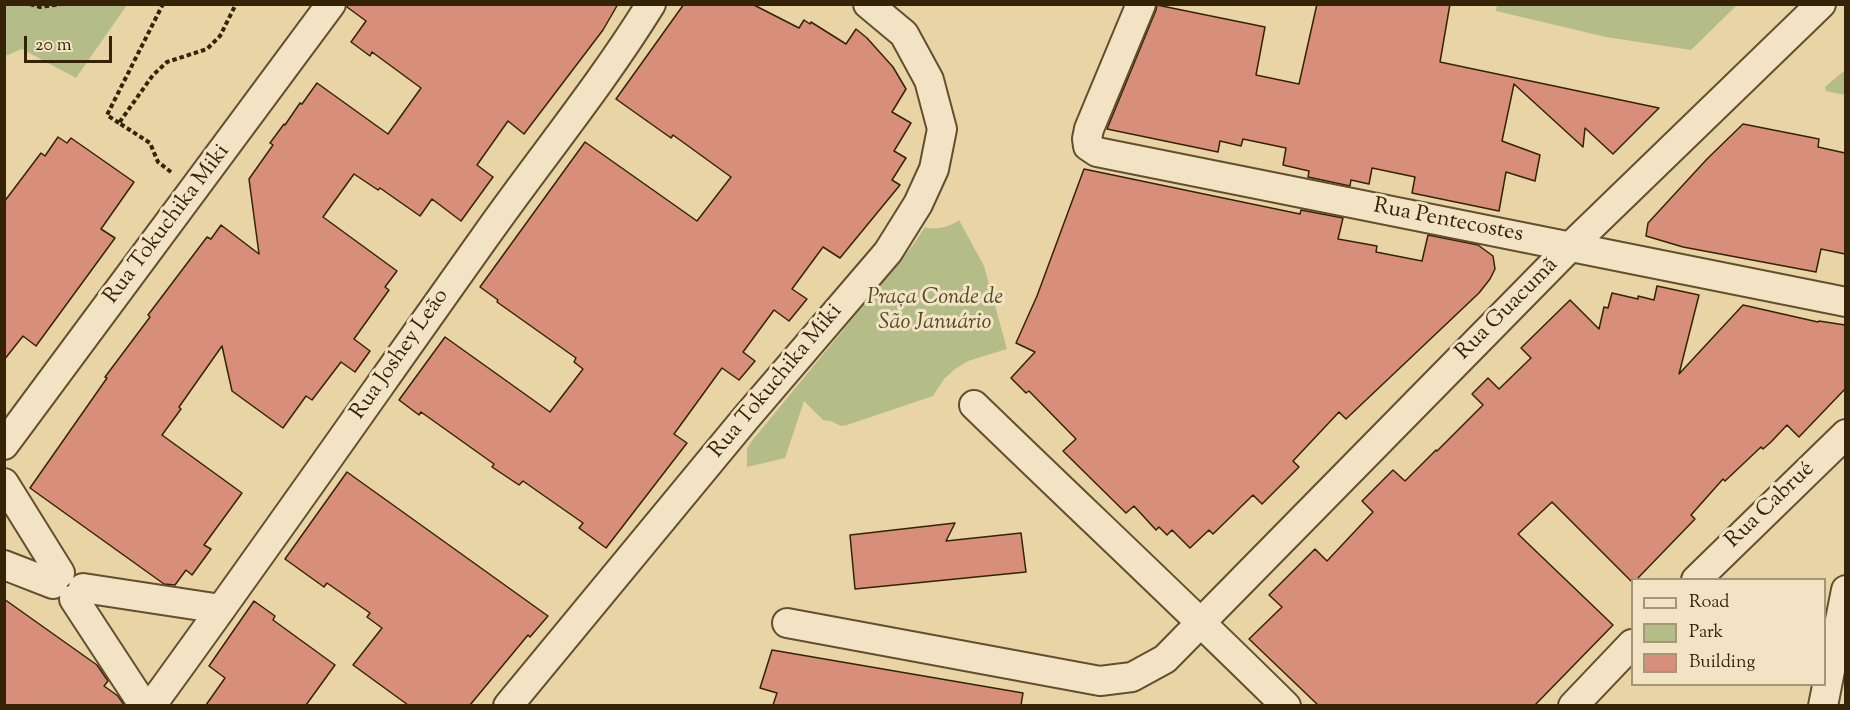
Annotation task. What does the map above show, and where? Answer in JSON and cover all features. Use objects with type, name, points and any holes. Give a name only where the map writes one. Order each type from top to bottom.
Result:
[{"type":"street","name":"Rua Tokuchika Miki","points":[[4,445],[331,4]]},
{"type":"street","name":"Rua Joshey Leão","points":[[151,705],[517,191],[619,55],[651,4]]},
{"type":"street","name":"Rua Tokuchika Miki","points":[[508,705],[745,419],[888,252],[918,204],[934,168],[942,129],[929,80],[904,34],[868,4]]},
{"type":"street","name":"Rua Pentecostes","points":[[1141,4],[1089,129],[1087,140],[1092,150],[1106,155],[1845,302]]},
{"type":"street","name":"Rua Guacumã","points":[[1202,622],[1571,246],[1821,4]]},
{"type":"street","points":[[974,405],[1286,705]]},
{"type":"street","name":"Rua Cabrué","points":[[1697,578],[1845,434]]},
{"type":"street","points":[[4,483],[144,705]]},
{"type":"street","points":[[4,565],[68,586],[221,609]]},
{"type":"street","points":[[1823,705],[1845,590]]},
{"type":"street","points":[[787,623],[1101,681],[1132,677],[1165,660],[1202,622]]},
{"type":"street","points":[[1573,705],[1631,645]]},
{"type":"path","points":[[30,4],[40,7],[62,4]]},
{"type":"path","points":[[163,4],[106,115],[150,143],[158,162],[194,189]]},
{"type":"path","points":[[119,123],[153,75],[167,62],[207,49],[220,36],[236,4]]},
{"type":"green space","points":[[5,4],[127,5],[76,78],[22,49],[5,56]]},
{"type":"green space","points":[[1497,4],[1737,5],[1691,50],[1606,37],[1496,11]]},
{"type":"green space","points":[[1845,70],[1845,95],[1826,91],[1825,87]]},
{"type":"green space","name":"Praça Conde de São Januário","points":[[959,220],[984,266],[1007,349],[968,361],[955,369],[944,379],[933,396],[847,425],[841,426],[823,420],[804,401],[785,458],[747,467],[747,449],[751,442],[913,245],[925,227],[943,227]]},
{"type":"building","points":[[347,4],[618,4],[603,30],[524,134],[508,121],[477,165],[493,177],[461,221],[432,199],[420,216],[380,188],[378,190],[354,174],[323,217],[397,271],[385,287],[389,290],[354,339],[370,351],[355,372],[341,362],[312,400],[306,396],[283,428],[232,391],[222,346],[162,435],[242,493],[204,545],[211,549],[192,575],[186,570],[175,585],[164,584],[30,488],[107,378],[105,377],[150,317],[148,315],[207,237],[211,239],[221,225],[259,254],[249,179],[273,145],[270,143],[317,83],[388,134],[421,88],[372,52],[370,56],[351,42],[366,21],[347,7]]},
{"type":"building","points":[[684,4],[752,4],[799,28],[804,20],[810,24],[811,22],[846,44],[856,29],[893,67],[906,89],[892,112],[911,123],[894,151],[906,158],[892,180],[900,185],[840,258],[823,247],[792,289],[807,299],[789,321],[774,310],[743,352],[755,361],[739,380],[722,368],[674,434],[687,443],[606,548],[579,528],[583,523],[523,481],[519,485],[492,467],[494,464],[421,412],[419,415],[399,400],[445,337],[550,412],[583,369],[574,362],[576,358],[497,302],[498,300],[480,287],[585,142],[697,221],[731,177],[673,135],[671,138],[616,99]]},
{"type":"building","points":[[1317,4],[1450,4],[1440,62],[1659,108],[1613,154],[1585,128],[1583,147],[1514,84],[1502,141],[1540,155],[1535,181],[1506,172],[1499,211],[1412,193],[1415,177],[1372,168],[1369,184],[1351,180],[1350,186],[1308,177],[1309,171],[1283,165],[1286,148],[1243,139],[1241,146],[1220,141],[1218,152],[1107,129],[1157,5],[1265,27],[1256,75],[1299,84]]},
{"type":"building","points":[[1743,124],[1819,139],[1818,147],[1845,153],[1845,254],[1821,249],[1816,272],[1683,247],[1646,236],[1648,223]]},
{"type":"building","points":[[58,137],[67,143],[71,138],[134,182],[101,229],[115,238],[36,346],[23,336],[4,360],[4,202],[41,153],[45,156]]},
{"type":"building","points":[[1084,169],[1300,214],[1301,210],[1343,218],[1338,239],[1377,246],[1376,252],[1422,261],[1428,235],[1478,245],[1493,256],[1495,269],[1479,293],[1346,419],[1339,412],[1293,461],[1299,467],[1262,504],[1253,495],[1213,534],[1209,530],[1190,548],[1172,530],[1167,535],[1159,527],[1156,530],[1134,506],[1126,513],[1063,451],[1076,439],[1029,391],[1026,393],[1011,378],[1035,352],[1016,343],[1037,296]]},
{"type":"building","points":[[1657,286],[1699,295],[1679,374],[1743,305],[1818,322],[1845,325],[1845,389],[1799,437],[1787,425],[1763,449],[1761,447],[1725,481],[1723,479],[1691,515],[1695,519],[1638,578],[1631,578],[1631,581],[1552,502],[1518,534],[1613,625],[1535,705],[1318,705],[1249,639],[1282,607],[1269,595],[1315,549],[1327,561],[1373,512],[1362,501],[1393,470],[1405,481],[1437,451],[1483,405],[1472,394],[1488,378],[1499,389],[1531,358],[1521,348],[1570,300],[1599,329],[1604,307],[1608,308],[1612,293],[1654,300]]},
{"type":"building","points":[[347,472],[548,616],[530,637],[528,635],[470,705],[408,705],[353,665],[382,628],[367,617],[370,613],[327,583],[324,587],[285,559]]},
{"type":"building","points":[[955,523],[946,541],[1021,533],[1026,572],[855,589],[850,535]]},
{"type":"building","points":[[4,599],[97,665],[108,681],[104,686],[118,696],[124,705],[4,705]]},
{"type":"building","points":[[254,601],[275,616],[273,620],[335,665],[306,705],[206,705],[225,678],[209,666]]},
{"type":"building","points":[[772,650],[1023,693],[1021,705],[773,705],[777,693],[760,688]]}]
